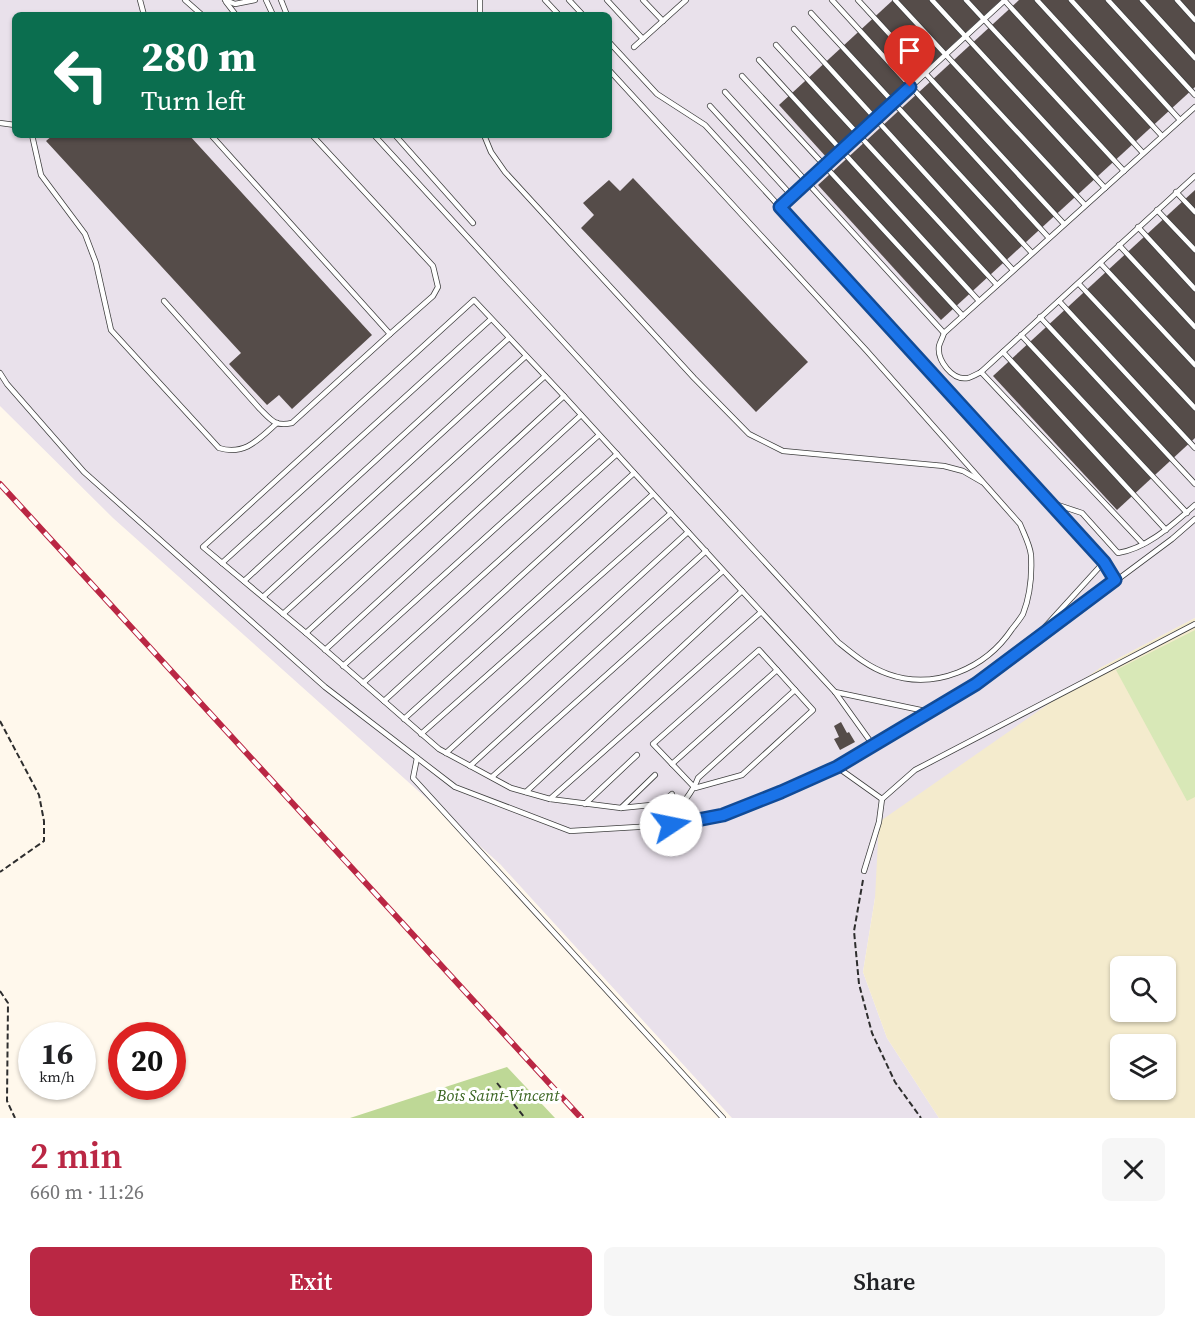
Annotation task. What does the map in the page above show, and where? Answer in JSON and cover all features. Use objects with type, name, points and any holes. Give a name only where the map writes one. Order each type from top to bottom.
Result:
[{"type":"lane","points":[[185,0],[199,12]]},
{"type":"lane","points":[[224,0],[235,4],[255,0]]},
{"type":"lane","points":[[224,0],[234,12]]},
{"type":"lane","points":[[545,0],[556,12]]},
{"type":"lane","points":[[569,0],[580,12]]},
{"type":"lane","points":[[607,0],[643,39]]},
{"type":"lane","points":[[643,0],[663,21]]},
{"type":"lane","points":[[675,0],[680,5]]},
{"type":"lane","points":[[634,47],[686,0]]},
{"type":"lane","points":[[832,0],[1048,238]]},
{"type":"lane","points":[[858,0],[1064,224]]},
{"type":"lane","points":[[895,0],[1085,205]]},
{"type":"lane","points":[[932,0],[1105,188]]},
{"type":"lane","points":[[966,0],[1124,171]]},
{"type":"lane","points":[[780,207],[1005,0],[1143,153]]},
{"type":"lane","points":[[1037,0],[1162,136]]},
{"type":"lane","points":[[1071,0],[1180,120]]},
{"type":"lane","points":[[1108,0],[1195,95]]},
{"type":"lane","points":[[1142,0],[1195,58]]},
{"type":"lane","points":[[1177,0],[1195,20]]},
{"type":"lane","points":[[811,12],[1032,254]]},
{"type":"lane","points":[[794,29],[1013,270]]},
{"type":"lane","points":[[612,45],[657,94],[705,125],[1050,502],[1104,562],[1115,580]]},
{"type":"lane","points":[[776,45],[997,285]]},
{"type":"lane","points":[[759,60],[980,301]]},
{"type":"lane","points":[[377,138],[838,642],[860,661],[888,675],[912,679],[941,678],[968,669],[1001,645],[1023,614],[1030,586],[1031,553],[1020,524],[612,72]]},
{"type":"lane","points":[[742,76],[963,316]]},
{"type":"lane","points":[[725,92],[944,333]]},
{"type":"lane","points":[[710,106],[792,196]]},
{"type":"lane","points":[[1195,106],[944,333],[939,346],[943,362],[948,370],[959,378],[968,378],[981,372],[1195,176]]},
{"type":"lane","points":[[33,138],[41,175],[85,234],[96,263],[111,330],[219,448],[229,451],[251,446],[277,423]]},
{"type":"lane","points":[[214,138],[390,334]]},
{"type":"lane","points":[[164,302],[260,410],[282,425],[292,423],[433,296],[438,287],[433,266],[315,138]]},
{"type":"lane","points":[[398,138],[473,223]]},
{"type":"lane","points":[[485,138],[491,152],[505,172],[694,378],[749,434],[783,451],[944,466],[963,471],[986,484]]},
{"type":"lane","points":[[1176,192],[1195,212]]},
{"type":"lane","points":[[1157,210],[1195,250]]},
{"type":"lane","points":[[1137,227],[1195,289]]},
{"type":"lane","points":[[1119,244],[1195,327]]},
{"type":"lane","points":[[1101,264],[1195,365]]},
{"type":"lane","points":[[1079,284],[1195,408]]},
{"type":"lane","points":[[672,794],[661,804],[621,808],[585,804],[550,799],[512,788],[470,766],[446,753],[421,734],[203,547],[474,300],[835,692],[873,745]]},
{"type":"lane","points":[[1059,301],[1195,448]]},
{"type":"lane","points":[[1040,317],[1195,484]]},
{"type":"lane","points":[[222,563],[491,319]]},
{"type":"lane","points":[[1022,335],[1187,513]]},
{"type":"lane","points":[[244,581],[509,338]]},
{"type":"lane","points":[[1003,352],[1166,530]]},
{"type":"lane","points":[[263,597],[526,356]]},
{"type":"lane","points":[[981,372],[1143,544]]},
{"type":"lane","points":[[0,373],[84,472],[325,687],[455,787],[570,831],[671,825],[723,815],[837,767],[976,684],[1172,539],[1195,519]]},
{"type":"lane","points":[[283,614],[545,376]]},
{"type":"lane","points":[[306,633],[564,396]]},
{"type":"lane","points":[[325,650],[581,415]]},
{"type":"lane","points":[[344,666],[599,435]]},
{"type":"lane","points":[[363,683],[617,454]]},
{"type":"lane","points":[[384,701],[634,473]]},
{"type":"lane","points":[[404,718],[653,494]]},
{"type":"lane","points":[[1050,502],[1082,513],[1118,553],[1131,551],[1166,530],[1195,505]]},
{"type":"lane","points":[[421,734],[671,513]]},
{"type":"lane","points":[[446,753],[688,532]]},
{"type":"lane","points":[[470,766],[706,551]]},
{"type":"lane","points":[[1025,649],[1104,562]]},
{"type":"lane","points":[[492,777],[723,571]]},
{"type":"lane","points":[[526,792],[742,591]]},
{"type":"lane","points":[[550,799],[760,613]]},
{"type":"lane","points":[[864,871],[879,822],[882,799],[915,770],[1195,624]]},
{"type":"lane","points":[[759,650],[813,710],[742,775],[695,788],[653,744],[759,650]]},
{"type":"lane","points":[[672,764],[777,670]]},
{"type":"lane","points":[[671,825],[674,813],[695,788],[698,778],[795,690]]},
{"type":"lane","points":[[835,692],[930,712]]},
{"type":"lane","points":[[585,804],[637,755]]},
{"type":"lane","points":[[417,758],[413,778],[723,1118]]},
{"type":"lane","points":[[837,767],[882,799]]},
{"type":"lane","points":[[621,808],[655,775]]},
{"type":"path","points":[[0,721],[39,795],[44,821],[44,841],[0,872]]},
{"type":"path","points":[[864,871],[854,931],[859,984],[872,1033],[895,1082],[921,1118]]},
{"type":"path","points":[[0,990],[8,1003],[7,1101],[15,1118]]},
{"type":"path","points":[[497,1083],[525,1118]]},
{"type":"shaded area","points":[[0,0],[1195,0],[1195,618],[1100,668],[875,898],[863,972],[887,1038],[939,1118],[732,1118],[500,864],[113,518],[0,406]]},
{"type":"shaded area","points":[[1195,618],[1195,1118],[939,1118],[887,1038],[863,972],[875,898],[879,822],[1100,668]]},
{"type":"green space","points":[[1195,630],[1195,797],[1187,801],[1116,670]]},
{"type":"green space","name":"Bois Saint-Vincent","points":[[507,1067],[555,1118],[350,1118]]},
{"type":"building","points":[[893,0],[1001,0],[828,159],[779,105]]},
{"type":"building","points":[[1019,0],[1195,0],[1195,87],[941,320],[818,185]]},
{"type":"building","points":[[50,138],[192,138],[372,335],[292,409],[279,395],[267,405],[229,364],[241,353],[46,141]]},
{"type":"building","points":[[633,178],[808,362],[756,412],[581,228],[594,215],[583,203],[609,180],[620,191]]},
{"type":"building","points":[[1195,190],[1195,438],[1117,510],[993,376]]},
{"type":"building","points":[[841,722],[855,742],[840,750],[834,739],[839,737],[834,726]]},
{"type":"railway","points":[[0,484],[581,1118]]},
{"type":"route","points":[[671,825],[723,815],[837,767],[976,684],[1115,580],[1104,562],[780,207],[910,87]]}]
